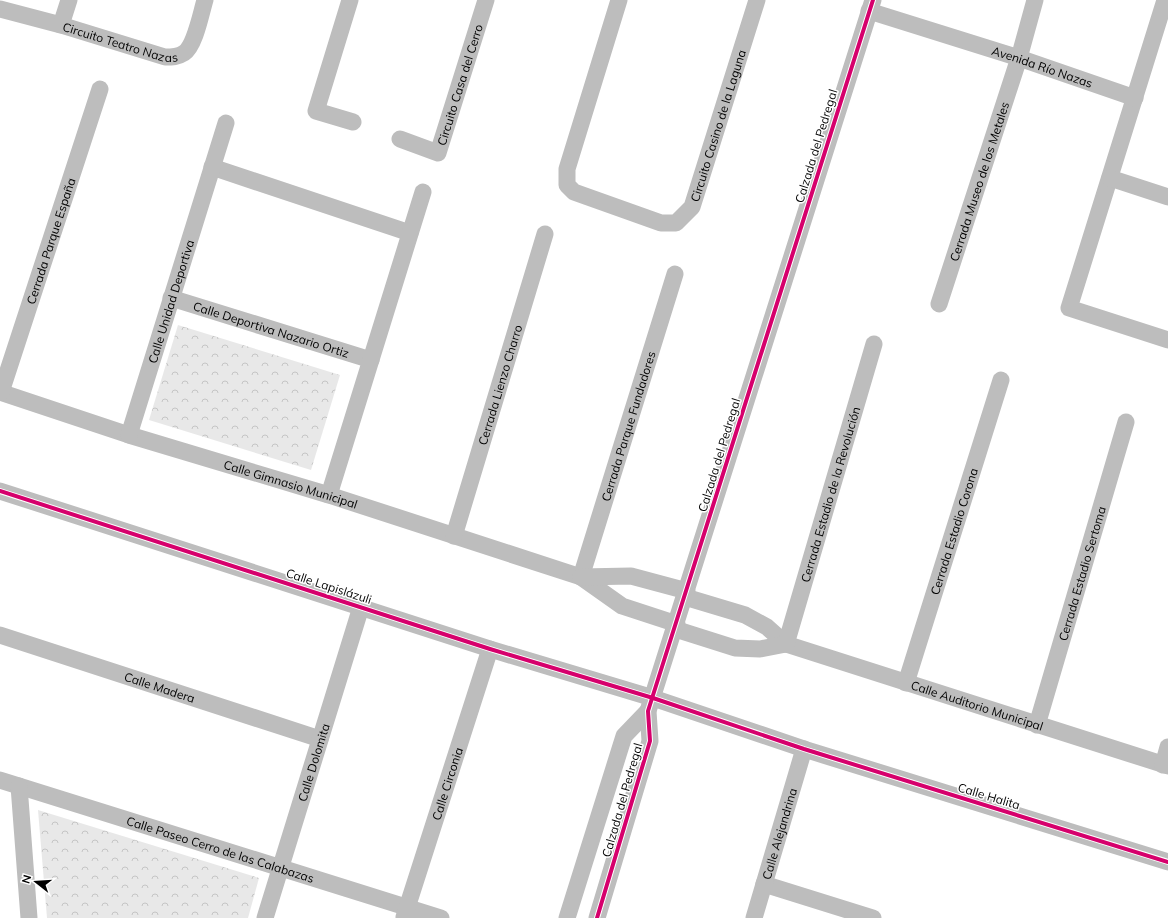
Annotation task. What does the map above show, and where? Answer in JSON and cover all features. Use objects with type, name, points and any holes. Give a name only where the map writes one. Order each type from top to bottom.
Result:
[{"type":"street","points":[[61,25],[69,0]]},
{"type":"street","name":"Circuito Teatro Nazas","points":[[0,9],[61,25],[165,57],[174,57],[184,53],[190,47],[206,0]]},
{"type":"street","points":[[350,0],[316,111],[353,122]]},
{"type":"street","name":"Circuito Casa del Cerro","points":[[400,139],[438,153],[486,0]]},
{"type":"street","name":"Circuito Casino de la Laguna","points":[[619,0],[567,169],[567,185],[574,192],[581,195],[661,223],[676,224],[692,207],[757,0]]},
{"type":"street","name":"Cerrada Museo de los Metales","points":[[939,304],[1019,58],[1035,0]]},
{"type":"street","points":[[1166,0],[1069,308],[1168,340]]},
{"type":"street","name":"Avenida Río Nazas","points":[[871,5],[1135,98]]},
{"type":"street","name":"Calzada del Pedregal","points":[[597,918],[650,741],[650,705],[871,5]]},
{"type":"street","name":"Cerrada Parque España","points":[[1,392],[100,89]]},
{"type":"street","name":"Calle Unidad Deportiva","points":[[129,435],[226,123]]},
{"type":"street","points":[[212,167],[410,233]]},
{"type":"street","points":[[1110,178],[1168,197]]},
{"type":"street","points":[[329,495],[422,192]]},
{"type":"street","name":"Cerrada Lienzo Charro","points":[[454,536],[545,234]]},
{"type":"street","name":"Cerrada Parque Fundadores","points":[[581,577],[675,274]]},
{"type":"street","name":"Calle Deportiva Nazario Ortiz","points":[[172,298],[371,360]]},
{"type":"street","name":"Cerrada Estadio de la Revolución","points":[[786,644],[874,344]]},
{"type":"street","name":"Cerrada Estadio Corona","points":[[906,683],[1001,380]]},
{"type":"street","name":"Calle Gimnasio Municipal","points":[[1,392],[129,435],[329,495],[581,577],[622,606],[676,626]]},
{"type":"street","name":"Cerrada Estadio Sertoma","points":[[1036,725],[1126,422]]},
{"type":"street","name":"Calle Lapislázuli","points":[[0,491],[490,649],[650,705]]},
{"type":"street","name":"Calle Gimnasio Municipal","points":[[581,577],[631,576],[686,594]]},
{"type":"street","name":"Calle Auditorio Municipal","points":[[686,594],[745,615],[767,627],[786,644],[1165,766]]},
{"type":"street","name":"Calle Dolomita","points":[[266,918],[280,867],[360,607]]},
{"type":"street","name":"Calle Auditorio Municipal","points":[[676,626],[735,648],[760,649],[786,644]]},
{"type":"street","name":"Calle Madera","points":[[0,635],[320,739]]},
{"type":"street","name":"Calle Circonia","points":[[405,913],[490,649]]},
{"type":"street","name":"Calzada del Pedregal","points":[[567,918],[624,736],[650,705]]},
{"type":"street","name":"Calle Halita","points":[[650,705],[804,749],[1168,862]]},
{"type":"street","points":[[1165,766],[1168,747]]},
{"type":"street","name":"Calle Alejandrina","points":[[754,918],[804,749]]},
{"type":"street","name":"Calle Paseo Cerro de las Calabazas","points":[[0,780],[280,867],[405,913],[440,918]]},
{"type":"street","points":[[19,786],[29,918]]},
{"type":"street","points":[[764,884],[873,918]]},
{"type":"green space","points":[[178,325],[340,375],[311,470],[149,420]]},
{"type":"green space","points":[[38,810],[259,878],[248,918],[47,918]]},
{"type":"cycle path","points":[[597,918],[650,741],[648,711],[873,0]]},
{"type":"cycle path","points":[[0,491],[490,649],[653,698],[804,749],[1168,862]]}]
